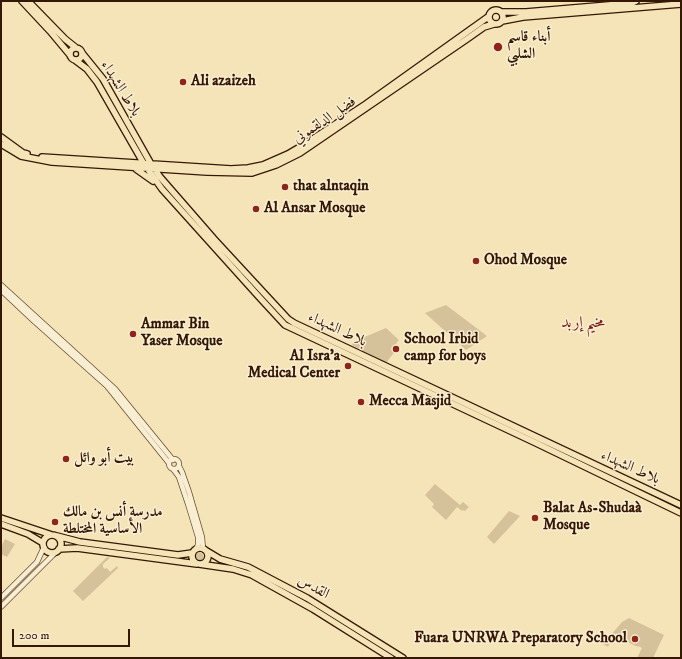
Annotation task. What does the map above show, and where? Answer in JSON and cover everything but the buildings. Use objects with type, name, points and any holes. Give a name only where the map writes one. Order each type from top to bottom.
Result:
[{"type":"main road","points":[[22,1],[50,31],[72,58],[87,69],[98,82],[162,189]]},
{"type":"main road","points":[[28,1],[65,39],[75,47],[81,49],[81,58],[76,60]]},
{"type":"main road","points":[[642,7],[638,5],[637,1],[632,3],[526,12],[501,12],[493,10],[490,12],[488,17],[494,24],[499,24],[502,21],[523,16],[642,7],[681,4]]},
{"type":"main road","points":[[501,12],[503,16],[502,21]]},
{"type":"main road","name":"فضل الدلقموني","points":[[149,166],[164,165],[230,169],[263,165],[288,154],[366,104],[488,17]]},
{"type":"main road","name":"فضل الدلقموني","points":[[149,166],[172,170],[241,173],[252,172],[276,165],[300,153],[484,27],[494,24]]},
{"type":"main road","points":[[70,55],[72,49],[75,47]]},
{"type":"main road","name":"بلاط الشهداء","points":[[82,53],[103,79],[137,145]]},
{"type":"main road","points":[[1,137],[23,153],[36,157],[132,165],[162,189],[285,325],[536,442],[681,513]]},
{"type":"main road","points":[[1,144],[21,156],[35,160],[149,166]]},
{"type":"main road","points":[[137,145],[154,160],[164,165]]},
{"type":"main road","points":[[132,165],[137,145]]},
{"type":"main road","name":"بلاط الشهداء","points":[[149,166],[276,307],[294,323],[681,505]]},
{"type":"main road","points":[[168,186],[165,177],[168,172],[172,170]]},
{"type":"main road","points":[[1,518],[55,536],[80,542],[178,555],[194,551],[204,550],[208,555],[206,561],[198,564],[193,561],[194,551]]},
{"type":"main road","points":[[1,524],[28,534],[44,545],[49,552],[58,550],[61,542],[55,536]]},
{"type":"main road","points":[[44,545],[46,537],[55,536]]},
{"type":"main road","name":"القدس","points":[[58,550],[77,548],[233,569],[252,575],[313,609],[391,658]]},
{"type":"main road","name":"القدس","points":[[204,550],[220,559],[248,567],[307,598],[403,658]]},
{"type":"street","points":[[1,285],[115,389],[171,461],[170,468],[173,469],[180,482],[194,524],[198,541],[194,551]]},
{"type":"street","points":[[1,290],[107,386],[171,461],[178,462],[189,492],[202,537],[204,550]]},
{"type":"street","points":[[173,469],[176,469],[179,466]]},
{"type":"street","points":[[1,598],[37,562],[44,545]]},
{"type":"street","points":[[1,607],[58,550]]},
{"type":"shaded area","points":[[446,305],[487,336],[466,350],[425,313]]},
{"type":"shaded area","points":[[386,328],[399,340],[396,343],[399,346],[386,363],[352,345],[353,342]]},
{"type":"shaded area","points":[[435,484],[460,505],[463,502],[469,507],[465,511],[462,511],[457,507],[446,520],[432,507],[434,504],[425,495]]},
{"type":"shaded area","points":[[509,511],[520,516],[494,544],[487,537]]},
{"type":"shaded area","points":[[5,539],[15,544],[7,557],[1,554],[1,547]]},
{"type":"shaded area","points":[[199,552],[204,557],[199,562],[194,557]]},
{"type":"shaded area","points":[[107,557],[110,558],[103,564],[105,569],[107,568],[110,572],[117,566],[118,568],[83,601],[73,591]]},
{"type":"shaded area","name":"Fuara UNRWA Preparatory School","points":[[629,618],[664,635],[653,658],[637,658],[642,648],[617,637],[617,635],[614,634],[608,647],[603,644],[622,622]]},
{"type":"place","name":"أبناء قاسم الشلبي","points":[[498,47]]},
{"type":"place","name":"Ali azaizeh","points":[[183,82]]},
{"type":"place","name":"that alntaqin","points":[[285,187]]},
{"type":"place","name":"Al Ansar Mosque","points":[[256,209]]},
{"type":"place","name":"Ohod Mosque","points":[[476,261]]},
{"type":"place","name":"Ammar Bin Yaser Mosque","points":[[133,334]]},
{"type":"place","name":"School Irbid camp for boys","points":[[396,349]]},
{"type":"place","name":"Al Isra'a Medical Center","points":[[348,366]]},
{"type":"place","name":"Mecca Masjid","points":[[361,402]]},
{"type":"place","name":"بيت أبو وائل","points":[[66,459]]},
{"type":"place","name":"Balat As-Shudaà Mosque","points":[[535,518]]},
{"type":"place","name":"مدرسة أنس بن مالك الأساسية المختلطة","points":[[55,522]]},
{"type":"place","name":"Fuara UNRWA Preparatory School","points":[[635,639]]},
{"type":"district","name":"مخيم إربد","points":[[583,324]]}]
